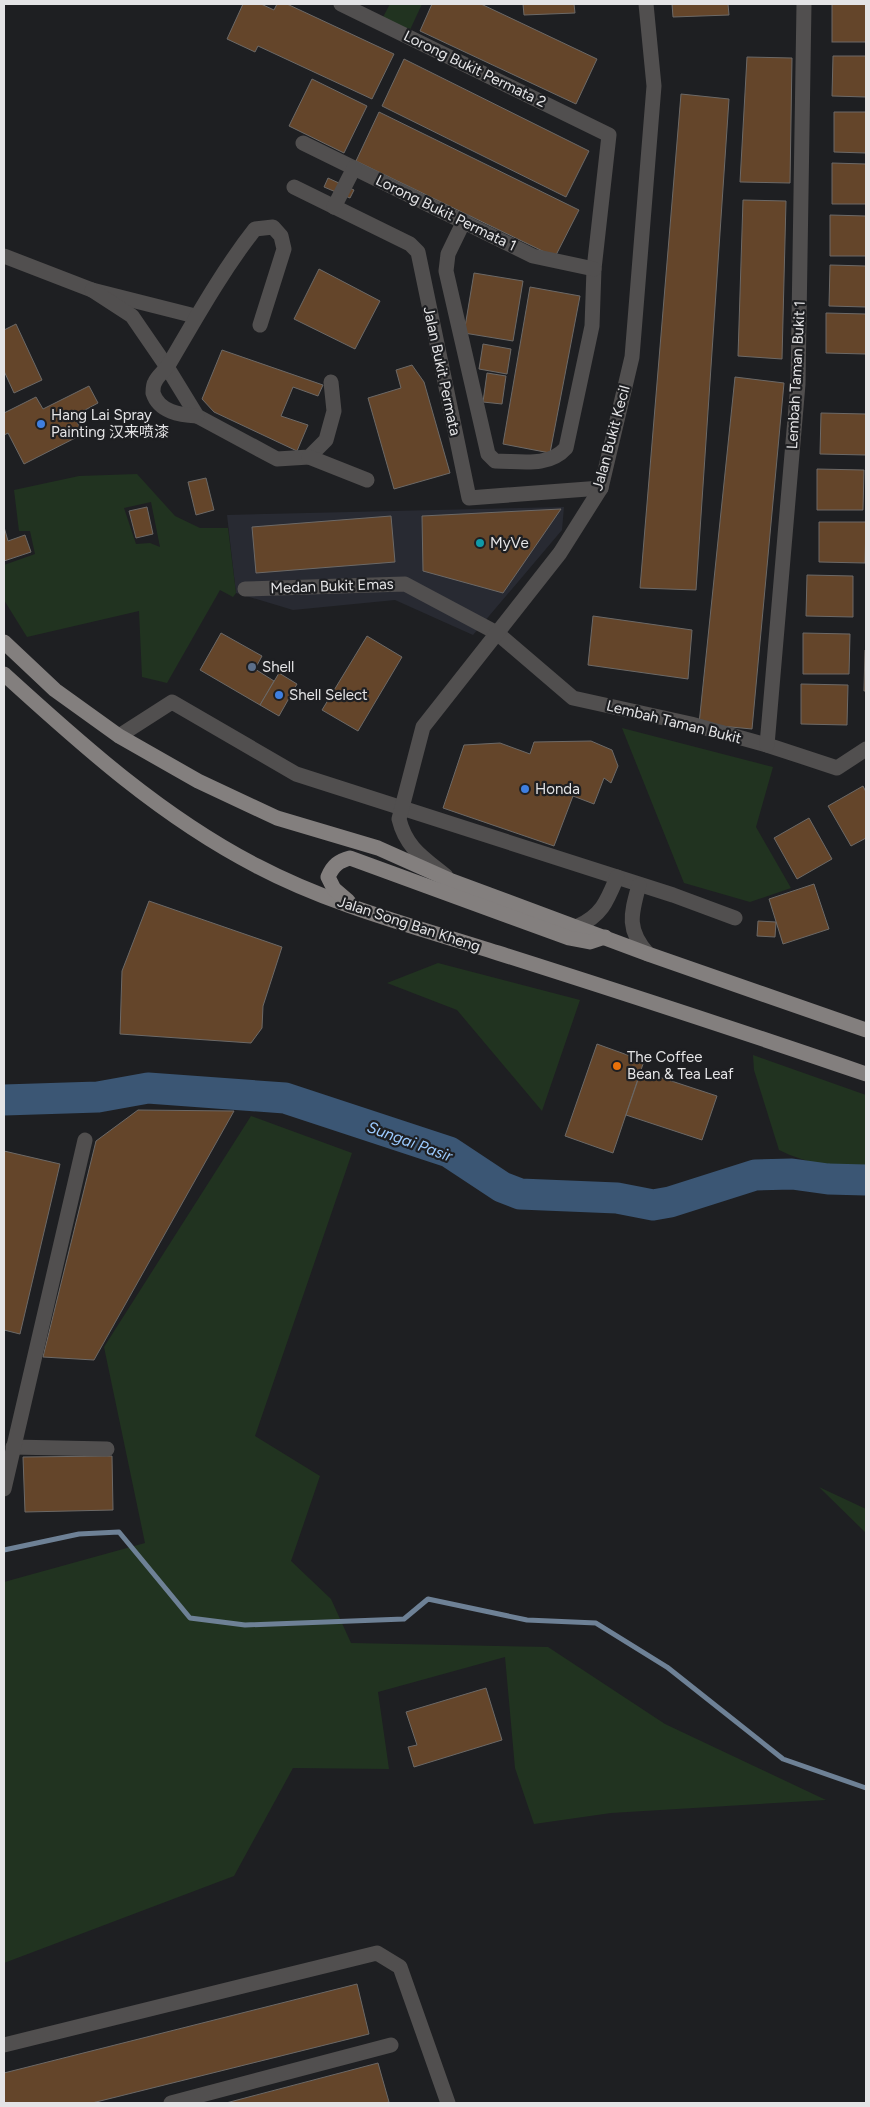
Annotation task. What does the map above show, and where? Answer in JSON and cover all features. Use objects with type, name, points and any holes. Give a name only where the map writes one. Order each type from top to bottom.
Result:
[{"type":"main road","points":[[4,642],[55,690],[119,736],[198,781],[277,818],[378,848],[452,881],[578,926],[648,954],[866,1030]]},
{"type":"main road","name":"Jalan Song Ban Kheng","points":[[4,674],[100,761],[141,793],[201,834],[256,866],[298,886],[357,908],[747,1033],[866,1074]]},
{"type":"main road","points":[[357,908],[334,889],[328,877],[332,868],[340,861],[350,858],[569,938],[590,942],[605,937]]},
{"type":"street","name":"Lorong Bukit Permata 2","points":[[341,4],[609,135],[594,269]]},
{"type":"street","name":"Jalan Bukit Kecil","points":[[452,881],[410,847],[402,833],[399,819],[401,809],[424,727],[560,553],[601,488],[632,357],[654,86],[646,4]]},
{"type":"street","name":"Lembah Taman Bukit 1","points":[[767,745],[798,384],[804,4]]},
{"type":"street","name":"Lorong Bukit Permata 1","points":[[303,143],[533,256],[594,269]]},
{"type":"street","points":[[334,207],[354,168]]},
{"type":"street","name":"Jalan Bukit Permata","points":[[294,187],[410,244],[418,252],[469,498],[601,488]]},
{"type":"street","points":[[464,221],[448,254],[446,271],[484,444],[488,454],[495,461],[543,462],[557,458],[566,448],[592,326],[594,269]]},
{"type":"street","points":[[260,325],[284,248],[281,236],[273,227],[255,229],[195,316],[168,367],[154,383],[153,392],[162,406],[179,415],[197,416],[277,459],[309,456],[367,480]]},
{"type":"street","points":[[4,256],[92,290],[195,316]]},
{"type":"street","points":[[92,290],[132,316],[168,367],[197,416]]},
{"type":"street","points":[[309,456],[326,440],[334,411],[331,382]]},
{"type":"street","name":"Medan Bukit Emas","points":[[245,589],[405,584],[497,633]]},
{"type":"street","name":"Lembah Taman Bukit","points":[[497,633],[573,698],[691,724],[767,745],[837,768],[866,749]]},
{"type":"street","points":[[119,736],[172,702],[296,774],[673,895],[735,918]]},
{"type":"street","points":[[578,926],[593,919],[599,912],[617,877]]},
{"type":"street","points":[[639,885],[632,919],[636,940],[648,954]]},
{"type":"street","points":[[4,1489],[85,1140]]},
{"type":"street","points":[[13,1447],[107,1449]]},
{"type":"street","points":[[4,2045],[377,1953],[400,1967],[448,2103]]},
{"type":"street","points":[[171,2103],[391,2045]]},
{"type":"shaded area","points":[[564,507],[562,530],[473,635],[395,600],[293,610],[236,593],[227,515]]},
{"type":"green space","points":[[390,4],[422,4],[409,32],[382,19]]},
{"type":"green space","points":[[137,474],[175,516],[200,528],[228,528],[236,593],[233,597],[220,590],[167,683],[142,677],[139,611],[27,637],[4,600],[4,565],[35,554],[30,531],[19,531],[14,490],[79,476]],"holes":[[[151,502],[160,547],[150,543],[136,544],[124,508]]]},
{"type":"green space","points":[[622,728],[773,767],[756,827],[791,888],[750,902],[684,883]]},
{"type":"green space","points":[[438,963],[580,1000],[542,1111],[457,1010],[387,983]]},
{"type":"green space","points":[[753,1055],[866,1095],[866,1169],[810,1162],[779,1150],[754,1070]]},
{"type":"green space","points":[[251,1116],[352,1153],[255,1436],[320,1476],[291,1561],[331,1599],[351,1643],[548,1647],[665,1724],[826,1800],[611,1813],[534,1824],[515,1768],[505,1657],[378,1692],[389,1769],[293,1768],[234,1876],[4,1963],[4,1582],[145,1543],[104,1347]]},
{"type":"green space","points":[[819,1487],[866,1509],[866,1533]]},
{"type":"building","points":[[243,4],[261,4],[274,10],[277,4],[287,4],[394,54],[372,99],[258,46],[255,52],[227,39]]},
{"type":"building","points":[[432,4],[481,4],[597,59],[576,104],[420,31]]},
{"type":"building","points":[[523,4],[574,4],[575,13],[524,15]]},
{"type":"building","points":[[672,4],[728,4],[729,15],[673,17]]},
{"type":"building","points":[[832,4],[866,4],[866,42],[832,42]]},
{"type":"building","points":[[833,56],[866,56],[866,97],[832,96]]},
{"type":"building","points":[[747,57],[792,58],[790,183],[740,182]]},
{"type":"building","points":[[404,59],[589,151],[566,197],[382,106]]},
{"type":"building","points":[[312,79],[367,106],[344,153],[289,126]]},
{"type":"building","points":[[681,94],[729,99],[696,590],[640,588]]},
{"type":"building","points":[[379,112],[579,210],[555,257],[356,161]]},
{"type":"building","points":[[834,112],[866,112],[866,153],[834,152]]},
{"type":"building","points":[[832,163],[866,164],[866,204],[832,204]]},
{"type":"building","points":[[328,178],[354,190],[350,198],[324,187]]},
{"type":"building","points":[[743,200],[786,201],[782,359],[738,356]]},
{"type":"building","points":[[830,215],[866,216],[866,256],[830,256]]},
{"type":"building","points":[[830,265],[866,266],[866,307],[829,306]]},
{"type":"building","points":[[319,269],[380,301],[355,349],[294,319]]},
{"type":"building","points":[[474,273],[523,281],[513,341],[464,333]]},
{"type":"building","points":[[530,287],[580,296],[550,453],[503,444]]},
{"type":"building","points":[[826,313],[866,314],[866,354],[826,353]]},
{"type":"building","points":[[16,324],[42,380],[14,393],[4,371],[4,330]]},
{"type":"building","points":[[483,344],[511,349],[507,374],[479,369]]},
{"type":"building","points":[[222,350],[323,385],[318,396],[293,387],[281,416],[308,425],[297,451],[214,412],[202,399]]},
{"type":"building","points":[[412,365],[424,382],[450,473],[394,489],[368,398],[401,388],[396,370]]},
{"type":"building","points":[[487,373],[506,376],[502,404],[483,402]]},
{"type":"building","points":[[735,377],[784,383],[752,729],[699,724]]},
{"type":"building","name":"Hang Lai Spray Painting 汉来喷漆","points":[[89,386],[98,403],[74,416],[83,434],[24,464],[8,433],[4,435],[4,413],[36,397],[43,409]]},
{"type":"building","points":[[821,413],[866,414],[866,455],[820,454]]},
{"type":"building","points":[[817,469],[864,470],[863,510],[817,510]]},
{"type":"building","points":[[206,478],[214,510],[196,515],[188,482]]},
{"type":"building","points":[[147,507],[153,534],[136,538],[129,511]]},
{"type":"building","name":"MyVe","points":[[561,509],[503,593],[423,571],[422,516]]},
{"type":"building","points":[[391,516],[395,562],[256,573],[252,527]]},
{"type":"building","points":[[819,522],[866,522],[865,563],[819,562]]},
{"type":"building","points":[[4,527],[8,541],[25,535],[31,552],[4,561]]},
{"type":"building","points":[[807,575],[853,576],[853,617],[806,616]]},
{"type":"building","points":[[593,616],[692,630],[688,679],[588,665]]},
{"type":"building","points":[[221,633],[262,656],[255,669],[274,681],[260,705],[200,670]]},
{"type":"building","points":[[803,633],[850,634],[849,674],[803,674]]},
{"type":"building","points":[[367,636],[402,657],[358,731],[322,710]]},
{"type":"building","points":[[865,650],[866,691],[864,691]]},
{"type":"building","name":"Shell Select","points":[[279,673],[297,684],[279,716],[260,705]]},
{"type":"building","points":[[801,684],[848,685],[847,725],[801,724]]},
{"type":"building","name":"Honda","points":[[591,741],[612,750],[618,766],[611,783],[604,778],[594,804],[573,796],[554,846],[443,808],[464,745],[500,743],[530,754],[534,742]]},
{"type":"building","points":[[863,786],[866,792],[866,838],[851,846],[828,806]]},
{"type":"building","points":[[809,818],[832,859],[797,879],[774,838]]},
{"type":"building","points":[[814,884],[829,929],[783,944],[769,899]]},
{"type":"building","points":[[149,901],[282,947],[263,1006],[262,1028],[251,1043],[120,1034],[122,971]]},
{"type":"building","points":[[758,921],[776,922],[775,937],[757,936]]},
{"type":"building","points":[[597,1044],[644,1061],[613,1153],[565,1136]]},
{"type":"building","points":[[641,1071],[717,1096],[702,1140],[626,1115]]},
{"type":"building","points":[[138,1110],[234,1111],[94,1360],[43,1357],[96,1141]]},
{"type":"building","points":[[4,1151],[60,1164],[20,1334],[4,1330]]},
{"type":"building","points":[[112,1456],[113,1510],[25,1512],[23,1457]]},
{"type":"building","points":[[486,1688],[502,1740],[414,1767],[408,1747],[417,1745],[406,1712]]},
{"type":"building","points":[[357,1984],[369,2034],[92,2103],[4,2103],[4,2073]]},
{"type":"building","points":[[378,2063],[389,2102],[226,2103]]},
{"type":"waterway","name":"Sungai Pasir","points":[[4,1100],[98,1097],[148,1088],[285,1098],[449,1152],[502,1187],[520,1194],[617,1198],[653,1205],[670,1202],[755,1175],[792,1174],[828,1179],[866,1180]]},
{"type":"waterway","points":[[4,1550],[79,1534],[119,1532],[190,1618],[245,1625],[404,1619],[428,1599],[527,1620],[596,1623],[667,1667],[783,1759],[866,1788]]},
{"type":"place","name":"Hang Lai Spray Painting 汉来喷漆","points":[[41,424]]},
{"type":"place","name":"MyVe","points":[[480,543]]},
{"type":"place","name":"Shell","points":[[252,667]]},
{"type":"place","name":"Shell Select","points":[[279,695]]},
{"type":"place","name":"Honda","points":[[525,789]]},
{"type":"place","name":"The Coffee Bean & Tea Leaf","points":[[617,1066]]}]
